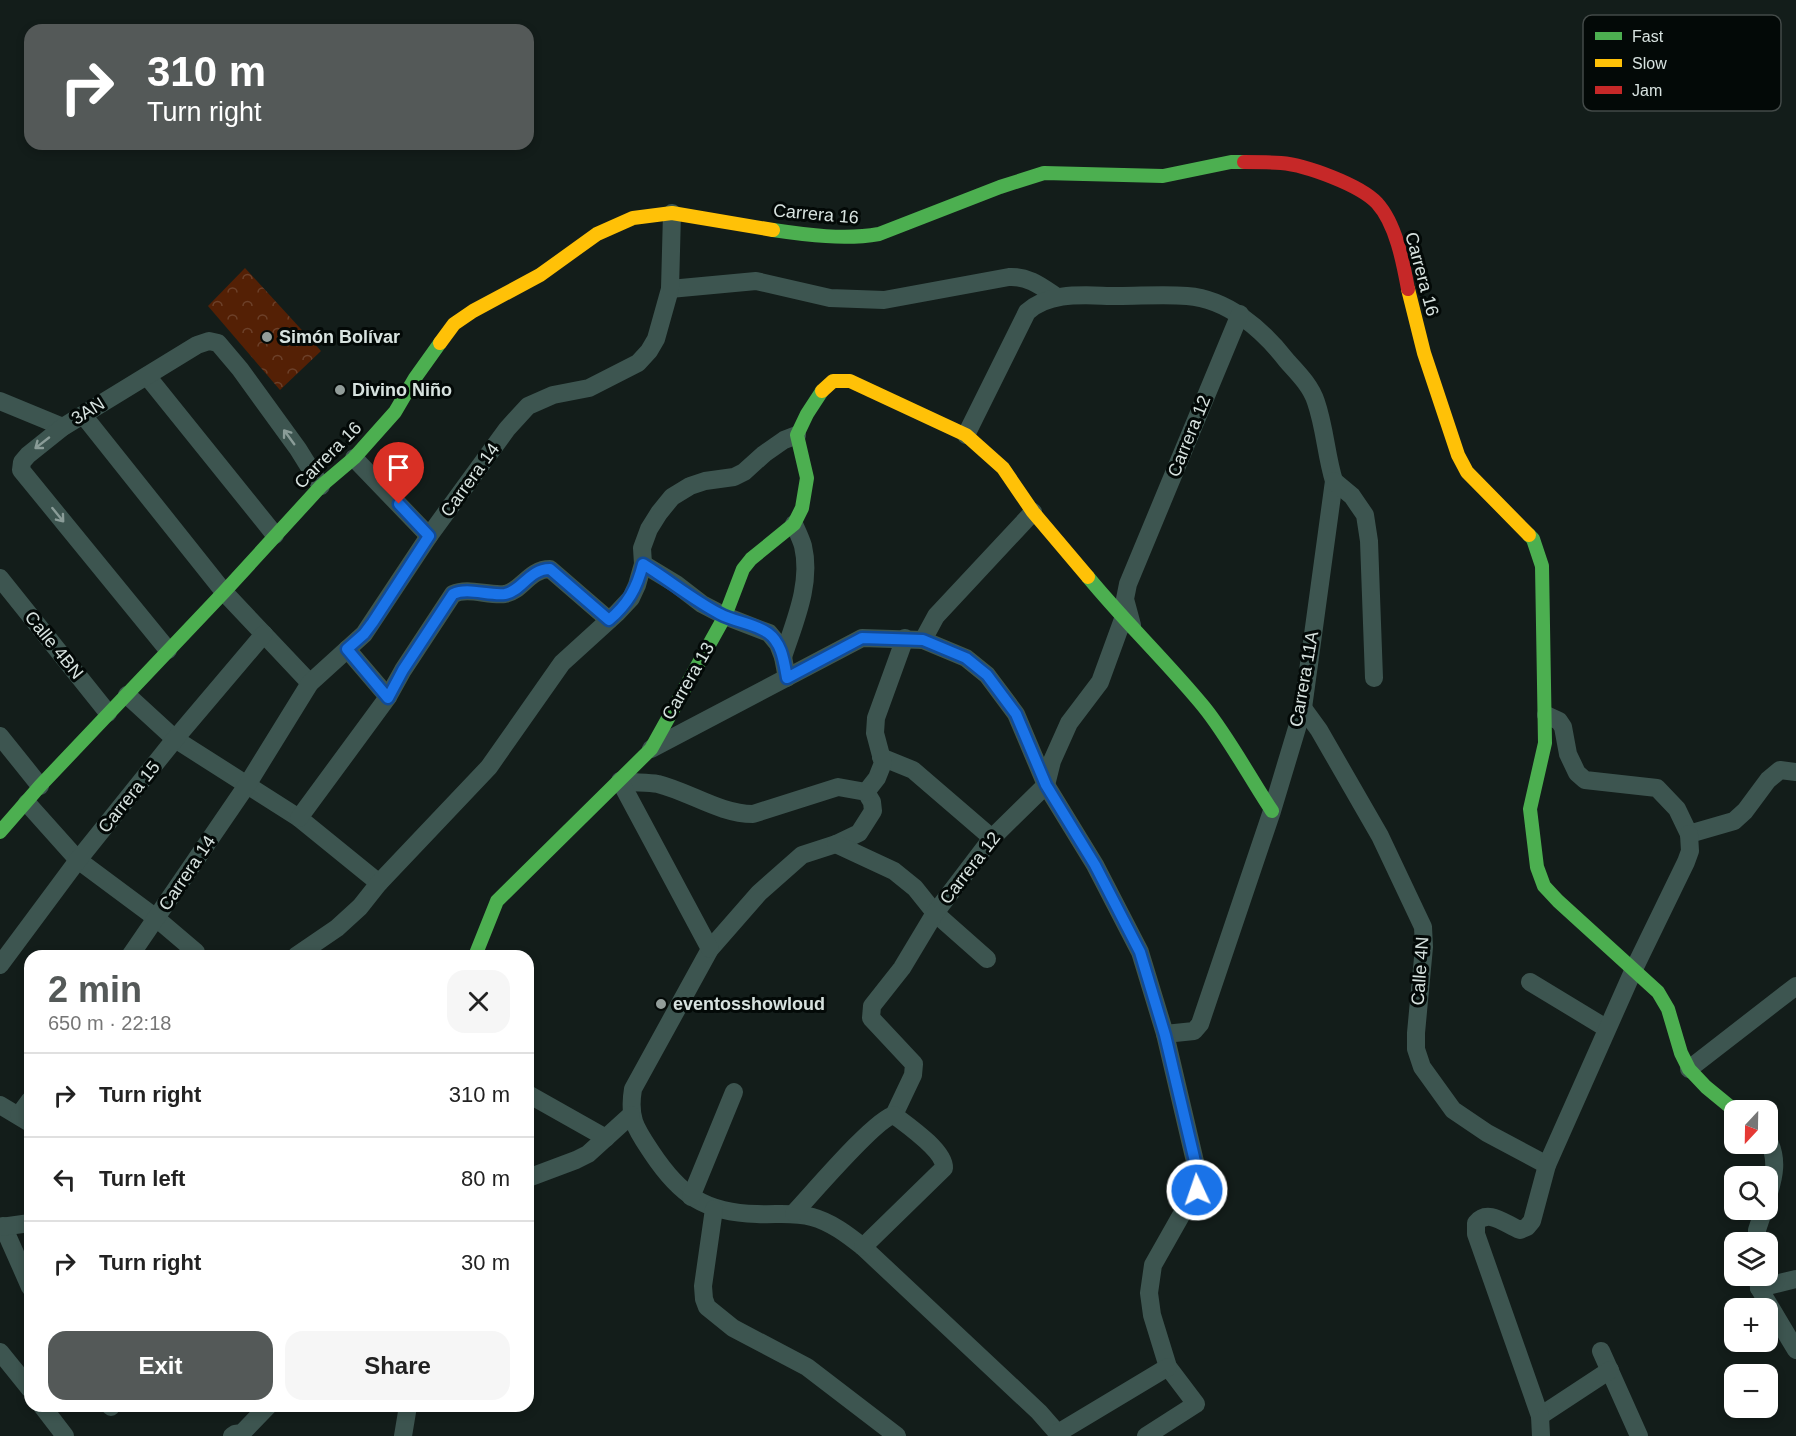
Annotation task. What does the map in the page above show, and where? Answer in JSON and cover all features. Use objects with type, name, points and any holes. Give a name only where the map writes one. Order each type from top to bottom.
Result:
[{"type":"street","name":"Carrera 16","points":[[0,832],[40,786],[321,486],[354,458],[395,412],[415,378],[454,324],[473,311],[540,275],[597,234],[633,218],[672,213],[792,232],[862,237],[879,234],[1000,187],[1044,173],[1163,176],[1231,162],[1284,163],[1333,177],[1361,189],[1378,204],[1389,223],[1402,256],[1408,291],[1424,353],[1458,454],[1467,472],[1533,539],[1542,566],[1542,648],[1546,715],[1543,756],[1530,809],[1532,838],[1538,867],[1544,886],[1558,901],[1658,992],[1668,1009],[1681,1053],[1689,1069]]},
{"type":"street","name":"Carrera 14","points":[[134,950],[247,785],[310,683],[364,634],[429,536],[507,429],[528,406],[553,395],[589,388],[638,363],[656,339],[670,289],[672,213]]},
{"type":"street","points":[[670,289],[756,281],[830,298],[884,300],[1021,276],[1034,281],[1057,297]]},
{"type":"street","points":[[966,435],[1027,312],[1036,304],[1057,297],[1189,296],[1240,314]]},
{"type":"street","name":"Carrera 11A","points":[[1165,1035],[1194,1031],[1200,1024],[1272,812],[1302,708],[1334,481],[1329,465],[1324,426],[1315,398],[1278,349],[1240,314]]},
{"type":"street","name":"Carrera 12","points":[[894,1115],[913,1075],[914,1064],[871,1018],[872,1006],[902,968],[935,913],[992,838],[1046,785],[1052,761],[1069,723],[1100,682],[1127,623],[1125,600],[1128,584],[1240,314]]},
{"type":"street","name":"3AN","points":[[168,650],[21,470],[22,462],[27,454],[63,427],[197,345],[209,341],[218,343],[240,369],[298,449],[321,486]]},
{"type":"street","points":[[147,376],[275,535]]},
{"type":"street","points":[[305,950],[337,928],[352,914],[489,767],[562,663],[630,598],[638,585],[643,564],[642,548],[649,529],[672,497],[690,486],[705,481],[734,477],[744,472],[784,440],[797,435],[821,393],[831,382],[841,380],[850,381],[966,435],[1003,468],[1033,512],[1127,623],[1171,668],[1206,710],[1272,812]]},
{"type":"street","points":[[0,401],[63,427]]},
{"type":"street","points":[[83,415],[224,592],[310,683]]},
{"type":"street","points":[[783,657],[802,598],[805,571],[803,547],[794,524],[802,508],[807,478],[797,435]]},
{"type":"street","points":[[354,458],[429,536]]},
{"type":"street","points":[[1334,481],[1352,496],[1365,515],[1369,541],[1374,678]]},
{"type":"street","points":[[866,792],[877,778],[883,763],[874,733],[876,718],[914,639],[1033,512]]},
{"type":"street","name":"Carrera 13","points":[[477,950],[497,901],[651,749],[724,616],[746,564],[794,524]]},
{"type":"street","points":[[643,564],[676,584],[702,604],[724,616],[769,633],[778,644],[787,678]]},
{"type":"street","points":[[299,818],[388,698],[453,594],[457,592],[507,594],[540,569],[550,569],[609,620]]},
{"type":"street","name":"Calle 4BN","points":[[1,581],[108,713]]},
{"type":"street","name":"Carrera 15","points":[[0,965],[78,860],[175,739],[264,634]]},
{"type":"street","points":[[651,749],[862,638],[914,639],[966,658],[987,675],[1016,714],[1046,785],[1095,865],[1140,952],[1165,1035],[1199,1181],[1197,1190],[1154,1264],[1149,1293],[1152,1315],[1167,1367],[1196,1404],[1146,1436]]},
{"type":"street","points":[[347,649],[388,698]]},
{"type":"street","points":[[127,695],[175,739],[299,818],[379,883]]},
{"type":"street","name":"Calle 4N","points":[[1302,708],[1319,730],[1380,836],[1423,927],[1424,947],[1416,1033],[1416,1049],[1422,1067],[1454,1110],[1487,1133],[1547,1165]]},
{"type":"street","points":[[1541,1436],[1540,1416],[1474,1228],[1479,1219],[1488,1215],[1518,1229],[1527,1227],[1532,1221],[1547,1165],[1606,1028],[1690,851],[1689,834],[1677,809],[1657,788],[1585,780],[1577,773],[1568,754],[1563,727],[1559,721],[1546,715]]},
{"type":"street","points":[[0,736],[40,786]]},
{"type":"street","points":[[881,757],[913,770],[992,838]]},
{"type":"street","points":[[1689,834],[1734,821],[1745,811],[1768,780],[1780,770],[1796,772]]},
{"type":"street","points":[[620,781],[656,784],[746,814],[753,814],[838,787],[866,792],[872,802],[873,812],[859,833],[836,844],[802,855],[792,862],[759,892],[710,949],[633,1089],[631,1116],[644,1142],[667,1175],[691,1197],[714,1209],[756,1214],[794,1213],[813,1217],[829,1224],[863,1247],[1039,1412],[1054,1435],[1167,1367]]},
{"type":"street","points":[[620,781],[710,949]]},
{"type":"street","points":[[27,803],[78,860],[156,918],[194,950]]},
{"type":"street","points":[[836,844],[894,871],[915,888],[935,913],[987,959]]},
{"type":"street","points":[[1530,982],[1606,1028]]},
{"type":"street","points":[[1724,1102],[1706,1088],[1689,1069],[1796,986]]},
{"type":"street","points":[[691,1197],[734,1092]]},
{"type":"street","points":[[534,1097],[606,1138]]},
{"type":"street","points":[[0,1105],[24,1118]]},
{"type":"street","points":[[794,1213],[869,1132],[894,1115],[922,1136],[940,1156],[944,1168],[863,1247]]},
{"type":"street","points":[[534,1176],[588,1154],[631,1116]]},
{"type":"street","points":[[714,1209],[703,1286],[704,1299],[708,1307],[733,1328],[807,1367],[897,1436]]},
{"type":"street","points":[[24,1224],[2,1227],[24,1274]]},
{"type":"street","points":[[1778,1280],[1796,1279]]},
{"type":"street","points":[[1760,1286],[1796,1350]]},
{"type":"street","points":[[1601,1351],[1639,1436]]},
{"type":"street","points":[[0,1352],[24,1382]]},
{"type":"street","points":[[1540,1416],[1610,1370]]},
{"type":"street","points":[[47,1412],[65,1436]]},
{"type":"street","points":[[240,1435],[262,1412]]},
{"type":"street","points":[[403,1436],[407,1412]]},
{"type":"green space","points":[[245,268],[321,351],[280,390],[208,306]]},
{"type":"traffic: fast","points":[[773,230],[839,237],[866,236],[879,234],[1000,187],[1044,173],[1163,176],[1231,162],[1244,162]]},
{"type":"traffic: fast","points":[[0,832],[40,786],[321,486],[354,458],[395,412],[415,378],[440,343]]},
{"type":"traffic: fast","points":[[477,950],[497,901],[651,749],[725,616],[743,569],[751,559],[794,524],[802,508],[807,478],[797,435],[822,391]]},
{"type":"traffic: fast","points":[[1529,535],[1533,539],[1542,566],[1545,743],[1530,809],[1537,867],[1544,886],[1558,901],[1658,992],[1668,1009],[1681,1053],[1689,1069],[1724,1102]]},
{"type":"traffic: fast","points":[[1088,577],[1204,707],[1231,745],[1272,811]]},
{"type":"traffic: slow","points":[[440,343],[454,324],[473,311],[540,275],[597,234],[633,218],[672,213],[773,230]]},
{"type":"traffic: slow","points":[[1408,289],[1424,353],[1458,455],[1467,472],[1529,535]]},
{"type":"traffic: slow","points":[[822,391],[833,381],[850,381],[966,435],[1003,468],[1033,512],[1088,577]]},
{"type":"traffic: jam","points":[[1244,162],[1281,163],[1304,168],[1346,183],[1369,196],[1384,212],[1394,232],[1408,289]]},
{"type":"place","name":"Simón Bolívar","points":[[267,337]]},
{"type":"place","name":"Divino Niño","points":[[340,390]]},
{"type":"place","name":"eventosshowloud","points":[[661,1004]]},
{"type":"route","points":[[399,504],[429,536],[373,622],[364,634],[347,649],[388,698],[403,670],[453,594],[463,592],[507,594],[540,569],[550,569],[609,620],[630,598],[638,585],[643,564],[676,584],[702,604],[724,616],[769,633],[778,644],[787,678],[862,638],[923,640],[966,658],[987,675],[1016,714],[1046,785],[1095,865],[1140,952],[1165,1035],[1197,1170],[1199,1181],[1197,1190]]}]
